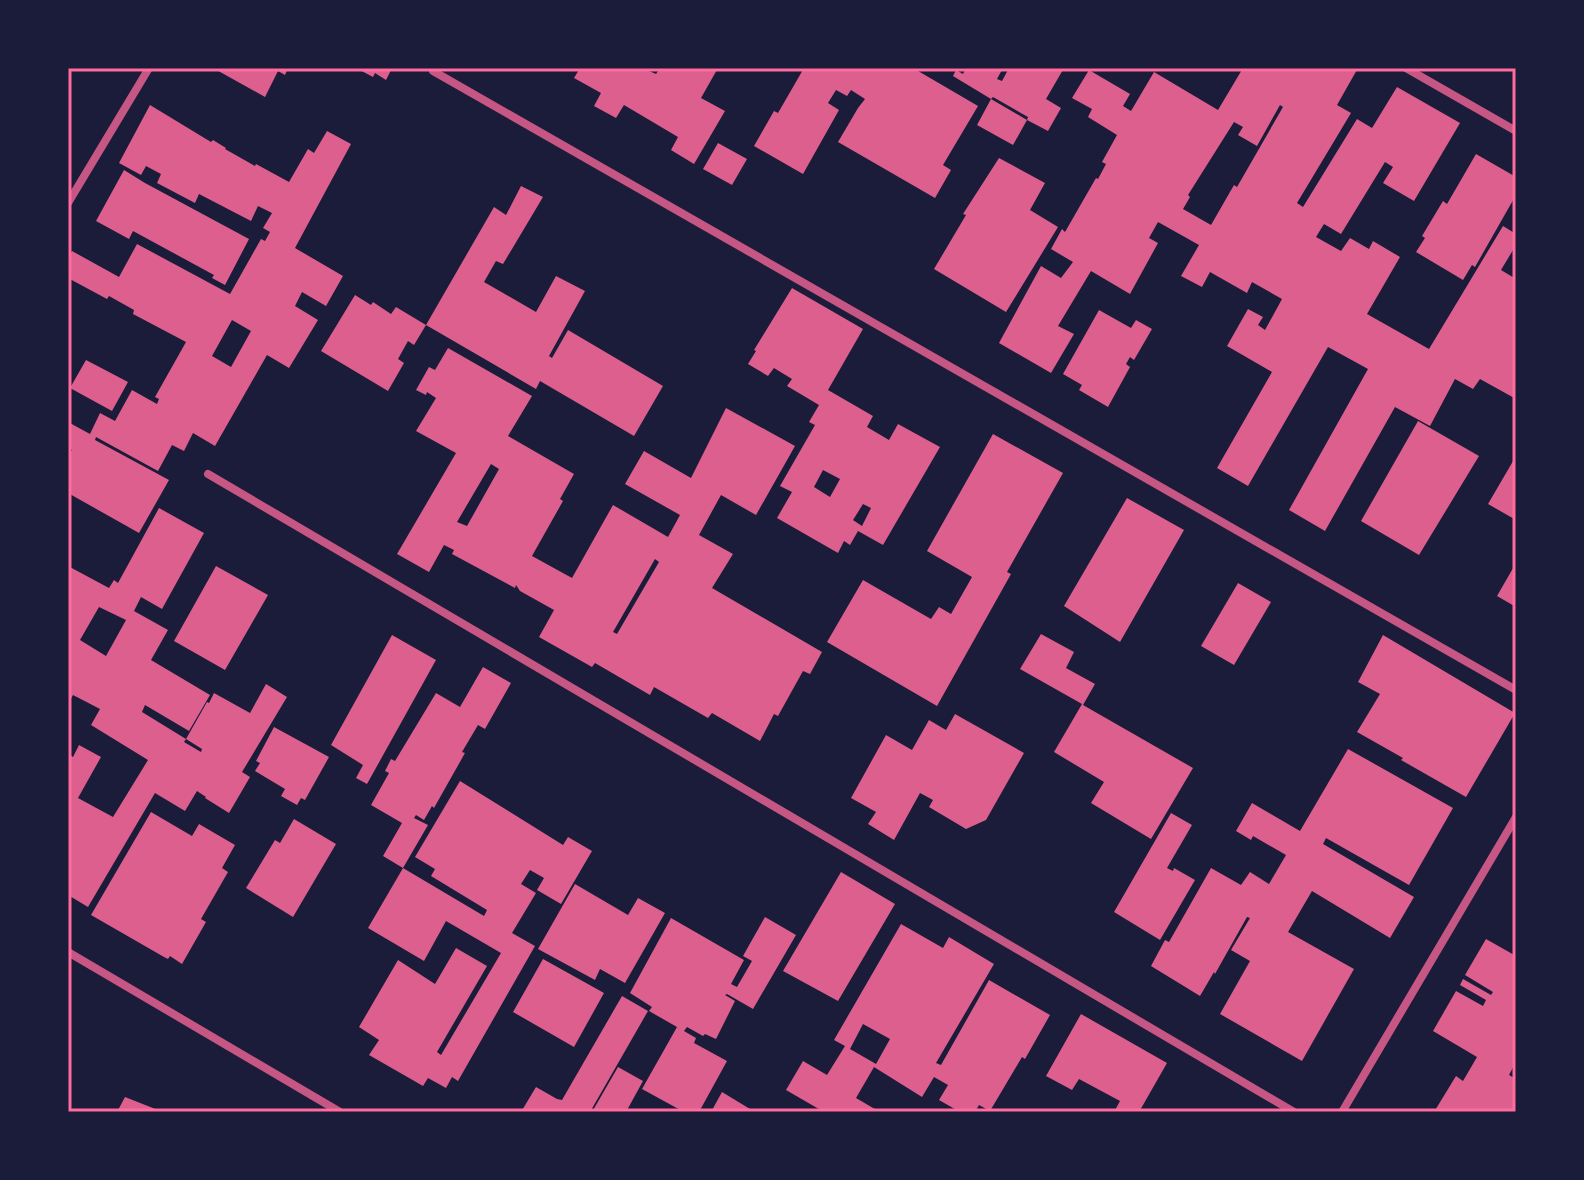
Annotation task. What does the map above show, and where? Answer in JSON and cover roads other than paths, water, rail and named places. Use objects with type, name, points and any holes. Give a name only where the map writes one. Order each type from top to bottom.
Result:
[{"type":"street","points":[[68,203],[149,68]]},
{"type":"street","points":[[1406,68],[1516,131]]},
{"type":"street","points":[[433,71],[1516,690]]},
{"type":"street","points":[[208,474],[1294,1112]]},
{"type":"street","points":[[1342,1112],[1516,817]]},
{"type":"street","points":[[68,952],[340,1112]]}]
